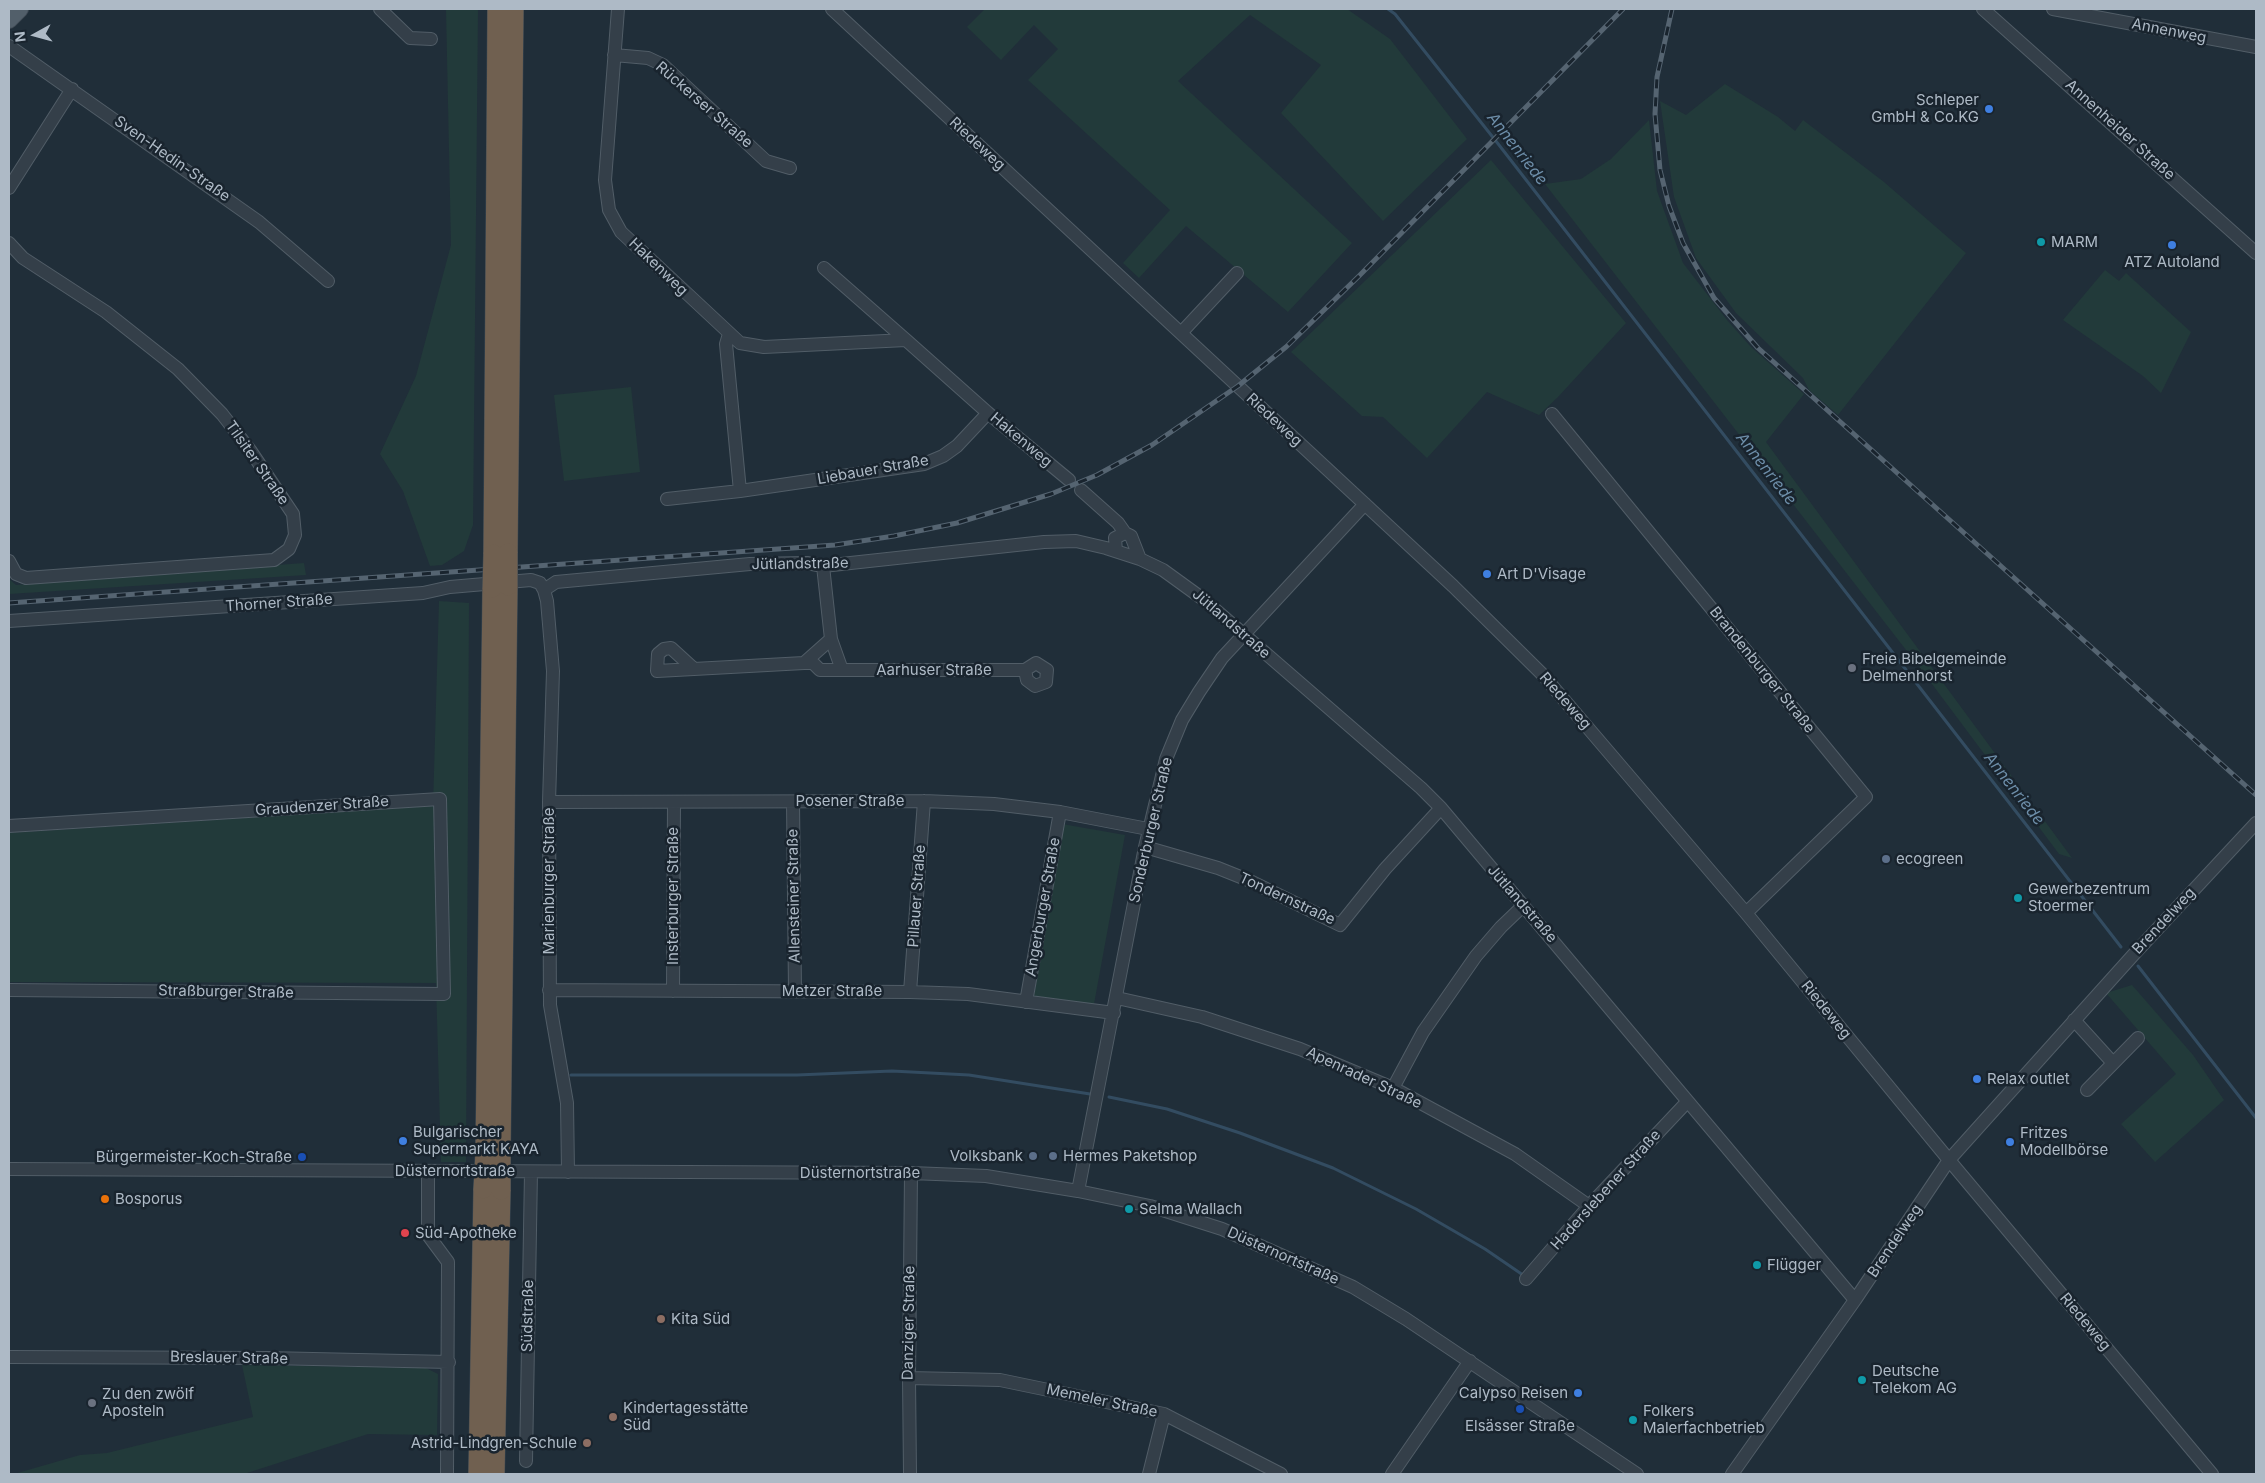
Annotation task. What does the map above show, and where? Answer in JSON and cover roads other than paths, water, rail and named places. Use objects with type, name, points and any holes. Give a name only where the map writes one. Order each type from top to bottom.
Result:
[{"type":"highway","points":[[478,1474],[493,1152],[500,587],[497,9]]},
{"type":"highway","points":[[500,554],[514,9]]},
{"type":"highway","points":[[492,1190],[495,1474]]},
{"type":"main road","points":[[9,20],[20,9]]},
{"type":"street","points":[[380,9],[410,38],[431,39]]},
{"type":"street","name":"Hakenweg","points":[[618,9],[605,180],[609,210],[621,232],[728,334],[740,343],[764,347],[906,340]]},
{"type":"street","name":"Riedeweg","points":[[832,9],[1365,504],[1497,628],[1542,674],[1746,913],[1949,1160],[2212,1474]]},
{"type":"street","name":"Annenweg","points":[[2053,9],[2256,47]]},
{"type":"street","name":"Annenheider Straße","points":[[1988,10],[2256,253]]},
{"type":"street","name":"Sven-Hedin-Straße","points":[[9,46],[72,88],[259,222],[328,281]]},
{"type":"street","name":"Rückerser Straße","points":[[614,55],[648,58],[663,65],[766,161],[790,168]]},
{"type":"street","points":[[9,188],[72,88]]},
{"type":"street","name":"Tilsiter Straße","points":[[9,243],[23,258],[106,312],[178,369],[222,414],[250,450],[293,514],[295,535],[289,549],[274,560],[26,578],[16,574],[9,561]]},
{"type":"street","name":"Hakenweg","points":[[824,268],[988,413],[1069,480]]},
{"type":"street","points":[[1181,333],[1237,273]]},
{"type":"street","points":[[728,334],[726,344],[740,491]]},
{"type":"street","name":"Liebauer Straße","points":[[667,499],[740,491],[924,464],[943,456],[958,446],[988,413]]},
{"type":"street","name":"Brandenburger Straße","points":[[1552,414],[1866,797],[1746,913]]},
{"type":"street","points":[[1081,490],[1118,523],[1124,533],[1131,536],[1140,559]]},
{"type":"street","name":"Sonderburger Straße","points":[[1078,1191],[1117,998],[1144,847],[1166,759],[1182,720],[1222,658],[1365,504]]},
{"type":"street","points":[[1116,551],[1115,538],[1124,533]]},
{"type":"street","name":"Jütlandstraße","points":[[544,590],[556,582],[750,564],[807,562],[823,566],[1044,542],[1076,541],[1140,559],[1183,584],[1421,788],[1441,808],[1855,1300]]},
{"type":"street","points":[[823,566],[832,639],[842,670]]},
{"type":"street","name":"Thorner Straße","points":[[9,621],[423,593],[450,587],[531,580],[540,583],[544,590]]},
{"type":"street","name":"Marienburger Straße","points":[[544,590],[553,671],[549,802],[549,990],[567,1103],[568,1172]]},
{"type":"street","points":[[804,663],[832,639]]},
{"type":"street","name":"Aarhuser Straße","points":[[694,669],[812,662],[820,670],[1026,670]]},
{"type":"street","name":"Graudenzer Straße","points":[[9,826],[440,799],[444,994]]},
{"type":"street","name":"Posener Straße","points":[[549,802],[924,801],[994,804],[1060,812],[1148,829]]},
{"type":"street","name":"Pillauer Straße","points":[[910,992],[924,801]]},
{"type":"street","name":"Insterburger Straße","points":[[673,990],[674,802]]},
{"type":"street","name":"Allensteiner Straße","points":[[793,802],[795,991]]},
{"type":"street","name":"Tondernstraße","points":[[1144,847],[1218,868],[1248,880],[1340,925],[1385,869],[1441,808]]},
{"type":"street","name":"Angerburger Straße","points":[[1026,1002],[1060,812]]},
{"type":"street","name":"Brendelweg","points":[[1732,1474],[1855,1300],[1949,1160],[2131,957],[2256,823]]},
{"type":"street","points":[[1393,1088],[1423,1032],[1471,964],[1501,927],[1524,905]]},
{"type":"street","name":"Straßburger Straße","points":[[9,990],[444,994]]},
{"type":"street","name":"Metzer Straße","points":[[549,990],[968,994],[1114,1013]]},
{"type":"street","name":"Apenrader Straße","points":[[1117,998],[1202,1018],[1300,1049],[1393,1088],[1515,1154],[1589,1206]]},
{"type":"street","points":[[2074,1020],[2113,1063]]},
{"type":"street","points":[[2087,1090],[2138,1038]]},
{"type":"street","name":"Haderslebener Straße","points":[[1526,1279],[1589,1206],[1687,1102]]},
{"type":"street","name":"Düsternortstraße","points":[[9,1169],[911,1172],[986,1176],[1078,1191],[1150,1206],[1222,1229],[1353,1287],[1470,1361],[1637,1474]]},
{"type":"street","points":[[428,1171],[428,1235],[448,1262],[448,1474]]},
{"type":"street","name":"Südstraße","points":[[526,1461],[530,1172]]},
{"type":"street","name":"Danziger Straße","points":[[910,1474],[908,1378],[911,1172]]},
{"type":"street","name":"Breslauer Straße","points":[[9,1357],[249,1358],[449,1362]]},
{"type":"street","points":[[1392,1474],[1470,1361]]},
{"type":"street","name":"Memeler Straße","points":[[908,1378],[1000,1380],[1164,1414],[1281,1474]]},
{"type":"street","points":[[1149,1474],[1164,1414]]},
{"type":"waterway","name":"Annenriede","points":[[1388,9],[1395,14],[1499,145],[2121,947]]},
{"type":"waterway","name":"Annenriede","points":[[2138,966],[2256,1118]]},
{"type":"waterway","points":[[571,1075],[797,1075],[892,1071],[969,1075],[1090,1094]]},
{"type":"waterway","points":[[1109,1097],[1167,1109],[1240,1133],[1333,1168],[1416,1209],[1485,1249],[1523,1275]]},
{"type":"railway","points":[[9,603],[835,545],[894,536],[957,523],[1051,494],[1097,475],[1152,445],[1238,386],[1286,347],[1359,276],[1623,9]]},
{"type":"railway","points":[[1672,9],[1657,77],[1655,114],[1660,170],[1669,206],[1683,243],[1714,298],[1758,348],[2256,795]]},
{"type":"place","name":"Schleper GmbH & Co.KG","points":[[1989,109]]},
{"type":"place","name":"MARM","points":[[2041,242]]},
{"type":"place","name":"ATZ Autoland","points":[[2172,245]]},
{"type":"place","name":"Art D'Visage","points":[[1487,574]]},
{"type":"place","name":"Freie Bibelgemeinde Delmenhorst","points":[[1852,668]]},
{"type":"place","name":"ecogreen","points":[[1886,859]]},
{"type":"place","name":"Gewerbezentrum Stoermer","points":[[2018,898]]},
{"type":"place","name":"Relax outlet","points":[[1977,1079]]},
{"type":"place","name":"Bulgarischer Supermarkt KAYA","points":[[403,1141]]},
{"type":"place","name":"Fritzes Modellbörse","points":[[2010,1142]]},
{"type":"place","name":"Volksbank","points":[[1033,1156]]},
{"type":"place","name":"Hermes Paketshop","points":[[1053,1156]]},
{"type":"place","name":"Bürgermeister-Koch-Straße","points":[[302,1157]]},
{"type":"place","name":"Bosporus","points":[[105,1199]]},
{"type":"place","name":"Selma Wallach","points":[[1129,1209]]},
{"type":"place","name":"Süd-Apotheke","points":[[405,1233]]},
{"type":"place","name":"Flügger","points":[[1757,1265]]},
{"type":"place","name":"Kita Süd","points":[[661,1319]]},
{"type":"place","name":"Deutsche Telekom AG","points":[[1862,1380]]},
{"type":"place","name":"Calypso Reisen","points":[[1578,1393]]},
{"type":"place","name":"Zu den zwölf Aposteln","points":[[92,1403]]},
{"type":"place","name":"Elsässer Straße","points":[[1520,1409]]},
{"type":"place","name":"Kindertagesstätte Süd","points":[[613,1417]]},
{"type":"place","name":"Folkers Malerfachbetrieb","points":[[1633,1420]]},
{"type":"place","name":"Astrid-Lindgren-Schule","points":[[587,1443]]}]
